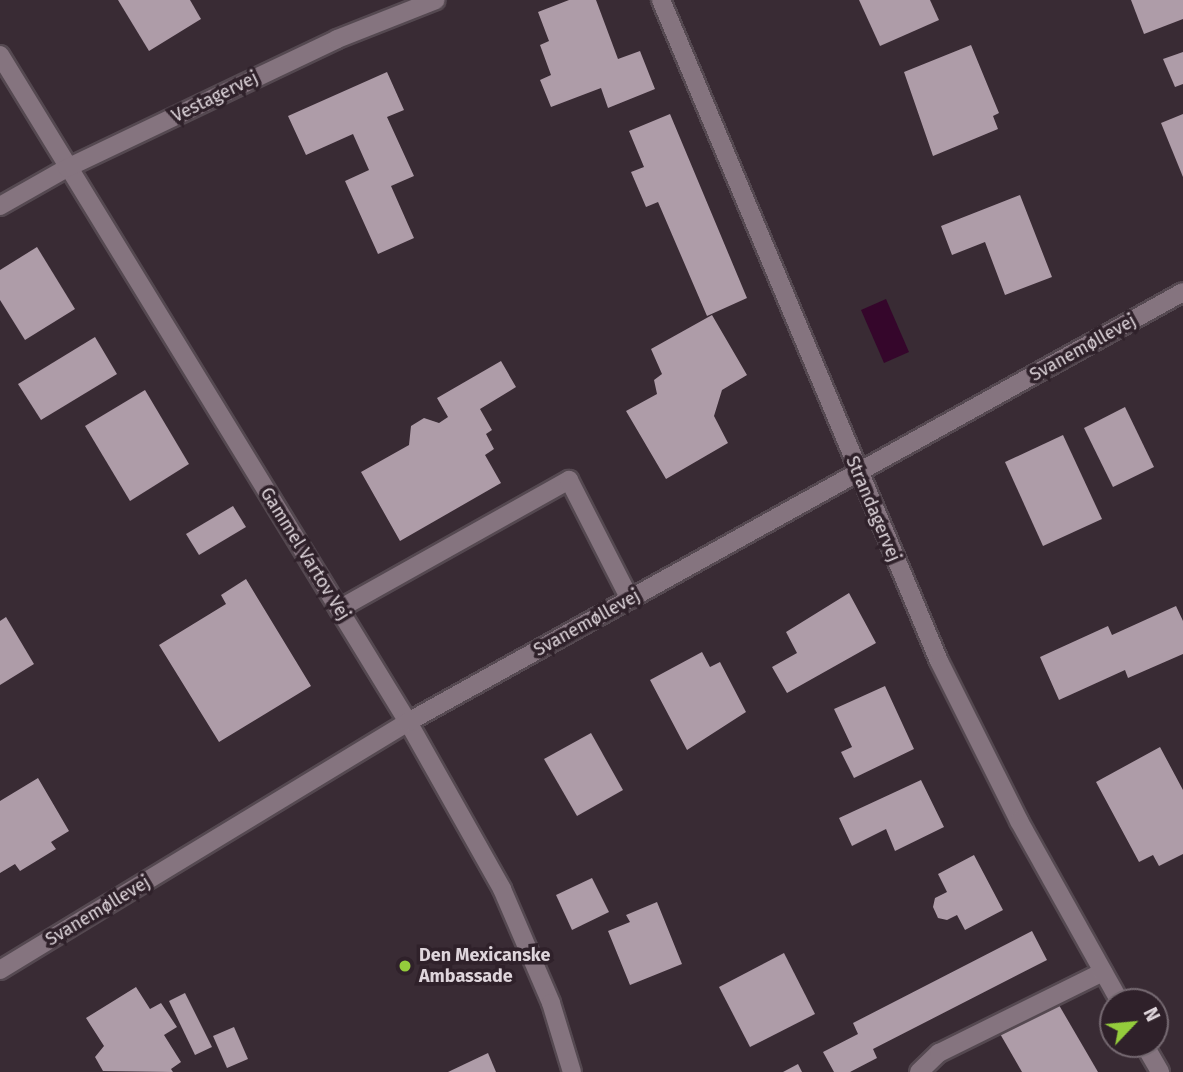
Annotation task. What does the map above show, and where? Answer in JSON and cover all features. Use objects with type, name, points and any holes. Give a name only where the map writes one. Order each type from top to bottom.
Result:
[{"type":"street","name":"Vestagervej","points":[[0,206],[67,168],[337,39],[436,0]]},
{"type":"street","name":"Strandagervej","points":[[662,0],[857,473],[939,661],[1019,821],[1112,988]]},
{"type":"street","name":"Gammel Vartov Vej","points":[[0,55],[408,722],[502,889],[551,1003],[572,1072]]},
{"type":"street","name":"Svanemøllevej","points":[[0,970],[408,722],[1183,292]]},
{"type":"street","points":[[339,609],[569,480],[630,599]]},
{"type":"street","points":[[919,1072],[939,1053],[1103,972]]},
{"type":"shaded area","points":[[886,299],[909,352],[884,363],[861,310]]},
{"type":"building","points":[[118,0],[190,0],[201,19],[149,51]]},
{"type":"building","points":[[569,0],[596,0],[618,59],[640,51],[655,89],[608,108],[601,88],[551,107],[540,80],[551,75],[540,45],[549,41],[538,12]]},
{"type":"building","points":[[859,0],[930,0],[939,20],[880,46]]},
{"type":"building","points":[[1131,0],[1183,0],[1183,19],[1144,34]]},
{"type":"building","points":[[971,45],[999,113],[993,116],[998,129],[933,156],[904,72]]},
{"type":"building","points":[[1183,52],[1183,84],[1175,87],[1163,59]]},
{"type":"building","points":[[387,72],[404,110],[387,117],[414,176],[391,186],[414,238],[378,254],[345,181],[369,170],[353,134],[306,155],[288,116]]},
{"type":"building","points":[[670,114],[747,298],[707,316],[658,202],[646,207],[631,172],[644,167],[629,131]]},
{"type":"building","points":[[1183,114],[1183,177],[1161,123]]},
{"type":"building","points":[[1020,195],[1052,277],[1005,295],[985,242],[952,255],[941,226]]},
{"type":"building","points":[[37,247],[75,309],[25,340],[0,300],[0,270]]},
{"type":"building","points":[[712,315],[747,375],[722,390],[714,416],[728,443],[666,479],[626,411],[657,394],[654,380],[662,374],[651,349]]},
{"type":"building","points":[[95,337],[117,374],[41,420],[18,384]]},
{"type":"building","points":[[501,361],[516,387],[480,409],[492,430],[486,434],[494,449],[485,455],[501,483],[400,541],[361,472],[409,445],[411,426],[424,418],[439,423],[448,417],[437,398]]},
{"type":"building","points":[[145,390],[189,464],[130,501],[85,426]]},
{"type":"building","points":[[1125,407],[1154,467],[1113,487],[1084,428]]},
{"type":"building","points":[[1063,435],[1102,519],[1043,546],[1005,462]]},
{"type":"building","points":[[233,506],[246,527],[199,555],[186,534]]},
{"type":"building","points":[[246,579],[311,686],[219,742],[159,645],[226,604],[221,595]]},
{"type":"building","points":[[849,593],[876,643],[787,693],[772,667],[797,653],[786,632]]},
{"type":"building","points":[[1176,606],[1183,621],[1183,654],[1128,678],[1125,670],[1059,700],[1040,657],[1108,626],[1112,635]]},
{"type":"building","points":[[6,617],[34,664],[0,685],[0,621]]},
{"type":"building","points":[[702,652],[710,667],[720,662],[746,712],[687,750],[650,680]]},
{"type":"building","points":[[885,686],[914,749],[854,778],[841,752],[852,747],[834,709]]},
{"type":"building","points":[[591,733],[623,790],[577,816],[544,759]]},
{"type":"building","points":[[1160,747],[1183,790],[1183,854],[1159,866],[1153,855],[1139,862],[1096,782]]},
{"type":"building","points":[[38,778],[69,831],[51,842],[56,849],[20,871],[15,864],[0,873],[0,801]]},
{"type":"building","points":[[921,780],[944,827],[895,851],[886,829],[852,846],[839,818]]},
{"type":"building","points":[[974,855],[1003,910],[965,930],[957,915],[947,920],[938,918],[933,907],[935,898],[947,892],[938,874]]},
{"type":"building","points":[[592,878],[609,912],[572,930],[556,895]]},
{"type":"building","points":[[657,902],[682,964],[630,985],[608,931],[630,922],[626,915]]},
{"type":"building","points":[[1032,931],[1047,960],[873,1049],[877,1058],[850,1072],[834,1072],[823,1052],[858,1034],[853,1023]]},
{"type":"building","points":[[784,953],[815,1014],[750,1047],[719,987]]},
{"type":"building","points":[[136,987],[150,1009],[161,1003],[177,1027],[164,1035],[181,1062],[171,1069],[173,1072],[103,1071],[95,1057],[104,1046],[86,1018]]},
{"type":"building","points":[[185,993],[212,1047],[195,1055],[169,1001]]},
{"type":"building","points":[[1056,1000],[1098,1072],[1022,1072],[999,1032]]},
{"type":"building","points":[[234,1027],[248,1059],[227,1068],[213,1036]]},
{"type":"building","points":[[488,1053],[496,1072],[448,1072]]},
{"type":"building","points":[[798,1064],[802,1072],[783,1072]]},
{"type":"place","name":"Den Mexicanske Ambassade","points":[[405,966]]}]
